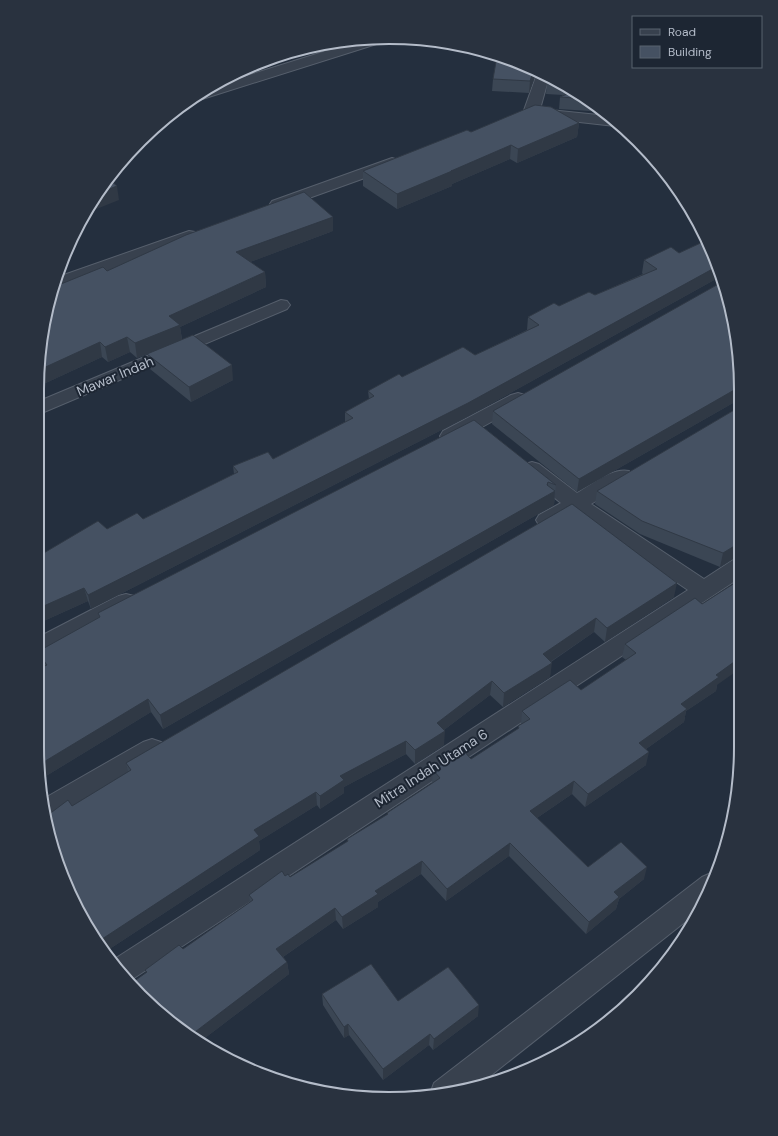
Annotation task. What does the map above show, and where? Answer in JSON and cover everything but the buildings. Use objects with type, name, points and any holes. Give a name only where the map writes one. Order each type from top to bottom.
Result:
[{"type":"street","points":[[218,90],[357,46]]},
{"type":"street","points":[[541,80],[531,113],[605,120]]},
{"type":"street","points":[[265,209],[407,158]]},
{"type":"street","points":[[61,282],[206,230]]},
{"type":"street","name":"Mawar Indah","points":[[44,406],[281,305]]},
{"type":"street","points":[[432,445],[537,388]]},
{"type":"street","points":[[475,423],[492,437]]},
{"type":"street","points":[[516,456],[576,503],[704,590]]},
{"type":"street","points":[[527,531],[638,468]]},
{"type":"street","name":"Mitra Indah Utama 6","points":[[125,968],[734,571]]},
{"type":"street","points":[[44,644],[143,593]]},
{"type":"street","points":[[50,808],[171,738]]},
{"type":"street","points":[[455,1085],[702,892]]}]
